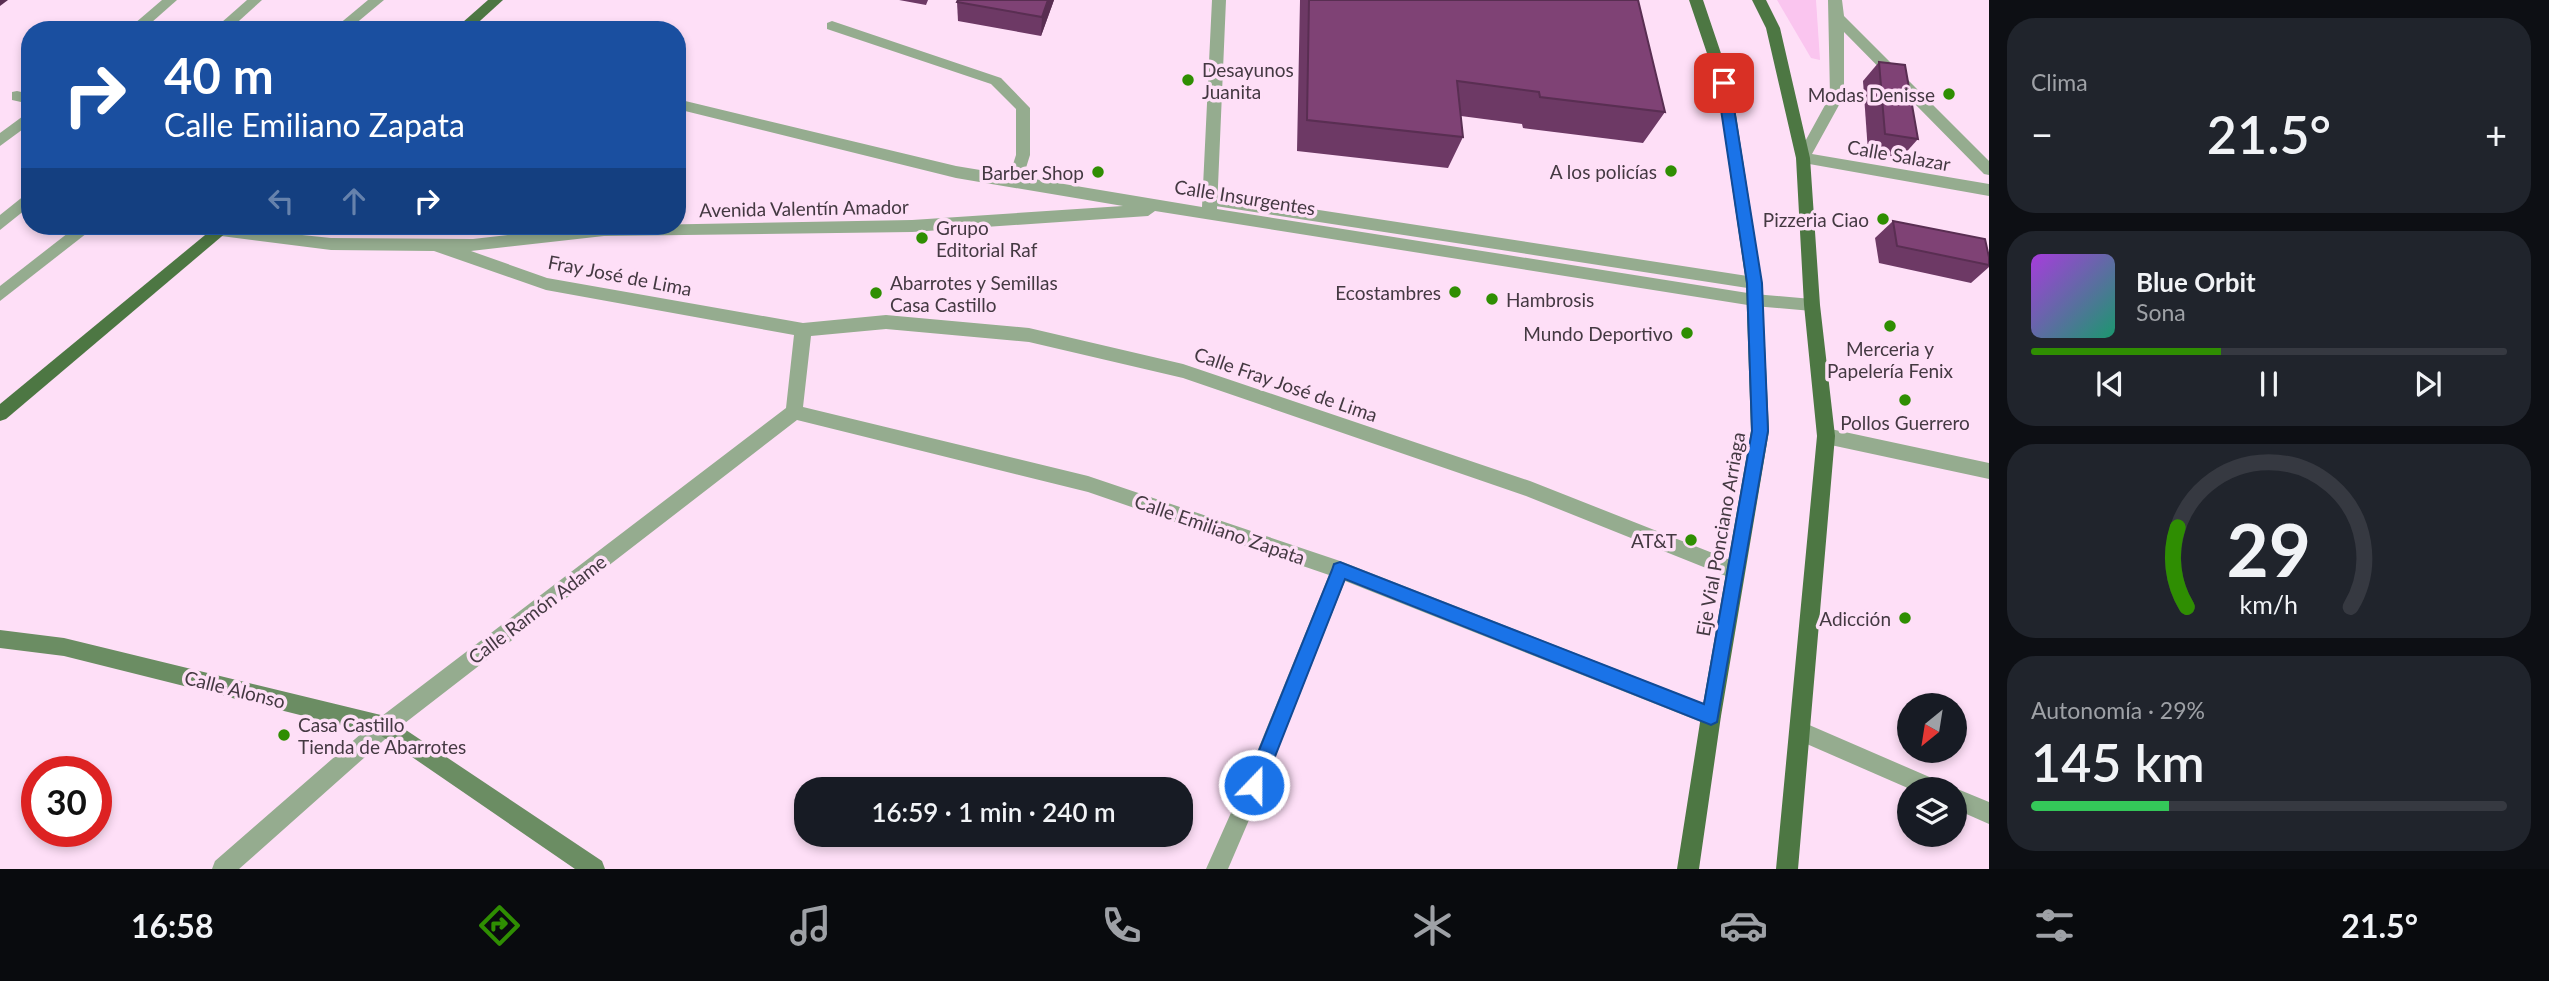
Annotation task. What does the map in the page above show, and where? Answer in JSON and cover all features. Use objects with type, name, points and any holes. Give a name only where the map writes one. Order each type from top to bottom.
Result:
[{"type":"main road","points":[[472,21],[496,0]]},
{"type":"main road","name":"Eje Vial Ponciano Arriaga","points":[[1688,869],[1711,716],[1760,431],[1754,291],[1724,83],[1696,0]]},
{"type":"main road","points":[[1759,0],[1773,28],[1803,158],[1812,305],[1826,436],[1787,869]]},
{"type":"main road","points":[[0,414],[216,235]]},
{"type":"street","points":[[145,21],[170,0]]},
{"type":"street","points":[[230,21],[255,0]]},
{"type":"street","points":[[350,21],[377,0]]},
{"type":"street","points":[[1209,206],[1219,0]]},
{"type":"street","points":[[1803,158],[1837,96],[1835,0]]},
{"type":"street","points":[[1837,17],[1989,170]]},
{"type":"street","points":[[832,26],[996,81],[1023,108],[1023,155],[1015,183]]},
{"type":"street","name":"Calle Insurgentes","points":[[686,106],[956,172],[1015,183],[1179,208],[1209,206],[1754,291],[1812,305]]},
{"type":"street","points":[[0,141],[21,124]]},
{"type":"street","name":"Calle Salazar","points":[[1803,158],[1989,190]]},
{"type":"street","points":[[0,224],[21,205]]},
{"type":"street","name":"Avenida Valentín Amador","points":[[686,229],[912,226],[1179,208]]},
{"type":"street","points":[[0,295],[77,235]]},
{"type":"street","name":"Avenida Valentín Amador","points":[[271,235],[331,244],[473,245],[560,235]]},
{"type":"street","name":"Fray José de Lima","points":[[433,244],[546,284],[803,330]]},
{"type":"street","name":"Calle Fray José de Lima","points":[[803,330],[886,322],[1029,335],[1184,371],[1530,489],[1736,571]]},
{"type":"street","points":[[794,412],[803,330]]},
{"type":"street","name":"Calle Emiliano Zapata","points":[[794,412],[1088,484],[1340,570],[1711,716]]},
{"type":"street","name":"Calle Ramón Adame","points":[[223,869],[385,726],[794,412]]},
{"type":"street","points":[[1826,436],[1989,471]]},
{"type":"street","points":[[1217,869],[1254,785],[1340,570]]},
{"type":"street","name":"Calle Alonso","points":[[0,639],[64,647],[385,726],[594,869]]},
{"type":"street","points":[[1800,731],[1906,777]]},
{"type":"street","points":[[1967,803],[1989,813]]},
{"type":"shaded area","points":[[1777,0],[1816,0],[1820,60],[1811,58]]},
{"type":"building","points":[[1048,0],[1042,17],[957,2]]},
{"type":"building","points":[[1309,0],[1638,0],[1665,112],[1540,97],[1539,92],[1457,81],[1463,137],[1307,120]]},
{"type":"building","points":[[1879,62],[1905,65],[1918,139],[1885,134]]},
{"type":"building","points":[[1893,221],[1985,239],[1989,265],[1897,246]]},
{"type":"place","name":"Desayunos Juanita","points":[[1188,80]]},
{"type":"place","name":"Modas Denisse","points":[[1949,94]]},
{"type":"place","name":"A los policías","points":[[1671,171]]},
{"type":"place","name":"Barber Shop","points":[[1098,172]]},
{"type":"place","name":"Pizzeria Ciao","points":[[1883,219]]},
{"type":"place","name":"Grupo Editorial Raf","points":[[922,238]]},
{"type":"place","name":"Ecostambres","points":[[1455,292]]},
{"type":"place","name":"Abarrotes y Semillas Casa Castillo","points":[[876,293]]},
{"type":"place","name":"Hambrosis","points":[[1492,299]]},
{"type":"place","name":"Merceria y Papelería Fenix","points":[[1890,326]]},
{"type":"place","name":"Mundo Deportivo","points":[[1687,333]]},
{"type":"place","name":"Pollos Guerrero","points":[[1905,400]]},
{"type":"place","name":"AT&T","points":[[1691,540]]},
{"type":"place","name":"Adicción","points":[[1905,618]]},
{"type":"place","name":"Casa Castillo Tienda de Abarrotes","points":[[284,735]]},
{"type":"route","points":[[1254,785],[1340,570],[1711,716],[1760,431],[1754,283],[1724,83]]}]
